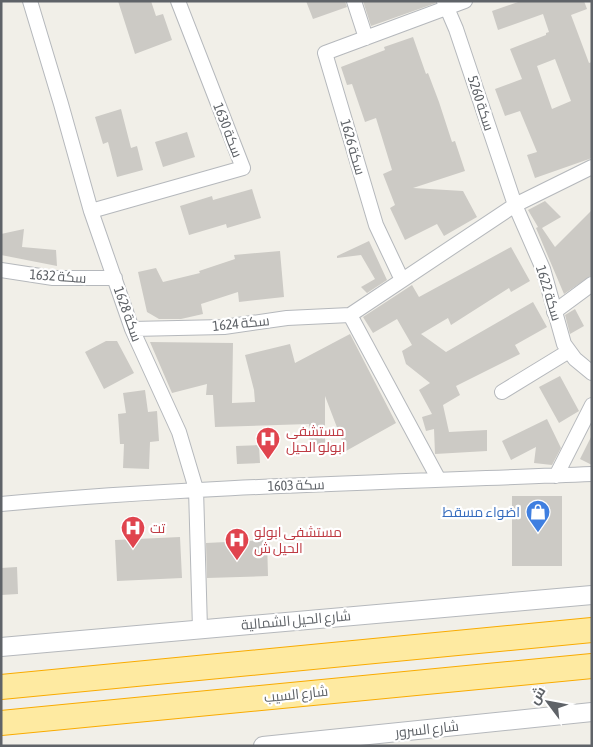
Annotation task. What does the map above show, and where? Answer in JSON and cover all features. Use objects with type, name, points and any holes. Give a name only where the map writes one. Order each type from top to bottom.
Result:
[{"type":"highway","points":[[1,687],[592,630]]},
{"type":"highway","name":"شارع السيب","points":[[1,723],[592,666]]},
{"type":"street","name":"سكة 1628","points":[[30,1],[62,104],[91,211],[132,329],[180,432],[196,489],[200,629]]},
{"type":"street","name":"سكة 1630","points":[[91,211],[243,168],[178,1]]},
{"type":"street","points":[[354,1],[366,38]]},
{"type":"street","name":"سكة 1626","points":[[402,280],[376,224],[326,53],[446,5],[465,1]]},
{"type":"street","name":"سكة 5260","points":[[446,5],[456,29],[515,205]]},
{"type":"street","name":"سكة 1624","points":[[132,329],[224,327],[287,318],[350,315],[515,205],[592,167]]},
{"type":"street","name":"سكة 1622","points":[[515,205],[543,269],[564,344],[574,358],[592,373]]},
{"type":"street","name":"سكة 1632","points":[[1,270],[53,278],[114,278]]},
{"type":"street","points":[[554,312],[592,284]]},
{"type":"street","points":[[350,315],[439,480]]},
{"type":"street","points":[[502,392],[569,351]]},
{"type":"street","points":[[556,476],[592,405]]},
{"type":"street","name":"سكة 1603","points":[[1,504],[196,489],[592,474]]},
{"type":"street","name":"شارع الحيل الشمالية","points":[[1,647],[592,595]]},
{"type":"street","name":"شارع السرور","points":[[263,746],[592,712]]},
{"type":"building","points":[[118,1],[151,1],[156,16],[163,14],[172,40],[135,54]]},
{"type":"building","points":[[306,1],[345,1],[347,7],[313,19]]},
{"type":"building","points":[[363,1],[435,1],[436,3],[371,26]]},
{"type":"building","points":[[521,1],[584,1],[587,9],[571,15],[589,63],[592,62],[592,158],[535,178],[527,155],[537,152],[520,111],[505,116],[495,89],[522,79],[510,49],[546,35],[549,32],[543,14],[498,30],[492,11]],"holes":[[[555,59],[571,101],[552,109],[537,66]]]},
{"type":"building","points":[[413,37],[426,74],[428,73],[439,102],[452,142],[455,141],[465,171],[413,188],[463,191],[477,217],[444,236],[437,224],[405,240],[390,208],[395,205],[383,174],[392,170],[376,118],[365,122],[352,84],[347,85],[341,67],[385,50],[384,47]]},
{"type":"building","points":[[121,109],[131,148],[137,146],[143,170],[117,177],[108,142],[103,144],[95,117]]},
{"type":"building","points":[[187,132],[195,157],[163,167],[155,142]]},
{"type":"building","points":[[252,189],[261,218],[227,228],[226,224],[189,235],[180,206],[212,196],[213,200]]},
{"type":"building","points":[[545,201],[561,217],[542,228],[555,247],[592,210],[592,275],[564,294],[536,228],[538,227],[528,210]]},
{"type":"building","points":[[24,229],[22,247],[56,250],[57,266],[1,255],[1,234]]},
{"type":"building","points":[[369,241],[387,280],[367,293],[361,287],[375,279],[361,255],[337,258],[337,256]]},
{"type":"building","points":[[511,247],[530,281],[511,292],[509,288],[451,325],[448,318],[421,334],[446,352],[533,302],[547,327],[515,345],[520,354],[456,386],[460,395],[443,405],[449,432],[487,430],[487,451],[435,454],[434,429],[426,431],[422,417],[432,414],[419,390],[430,383],[406,364],[402,351],[412,345],[397,319],[373,333],[363,317],[412,285],[419,297]]},
{"type":"building","points":[[280,251],[284,297],[239,302],[238,292],[201,304],[203,314],[181,319],[159,319],[147,312],[138,272],[156,268],[163,282],[200,273],[199,271],[235,259],[234,255]]},
{"type":"building","points":[[575,309],[584,326],[570,334],[565,315]]},
{"type":"building","points":[[350,334],[396,423],[346,451],[325,396],[325,449],[310,449],[309,424],[215,427],[213,395],[206,395],[207,384],[172,393],[150,342],[233,343],[232,403],[255,402],[254,390],[245,355],[290,344],[295,363]]},
{"type":"building","points":[[106,341],[117,341],[134,373],[104,389],[85,352]]},
{"type":"building","points":[[560,376],[579,411],[559,423],[539,387]]},
{"type":"building","points":[[145,390],[148,412],[157,411],[159,441],[150,442],[149,469],[123,468],[124,444],[120,444],[118,414],[126,413],[123,393]]},
{"type":"building","points":[[547,419],[561,448],[552,465],[534,463],[536,447],[511,460],[502,441]]},
{"type":"building","points":[[592,435],[592,465],[580,459]]},
{"type":"building","points":[[259,445],[260,463],[237,464],[236,446]]},
{"type":"building","points":[[512,496],[562,496],[562,566],[512,566]]},
{"type":"building","points":[[180,537],[182,578],[117,581],[115,540]]},
{"type":"building","points":[[267,540],[268,576],[207,578],[206,543]]},
{"type":"building","points":[[17,567],[18,594],[1,595],[1,568]]},
{"type":"place","name":"مستشفى ابولو الحيل","points":[[268,460]]},
{"type":"place","name":"اضواء مسقط","points":[[538,533]]},
{"type":"place","name":"تت","points":[[133,549]]},
{"type":"place","name":"مستشفى ابولو الحيل ش","points":[[237,561]]}]
